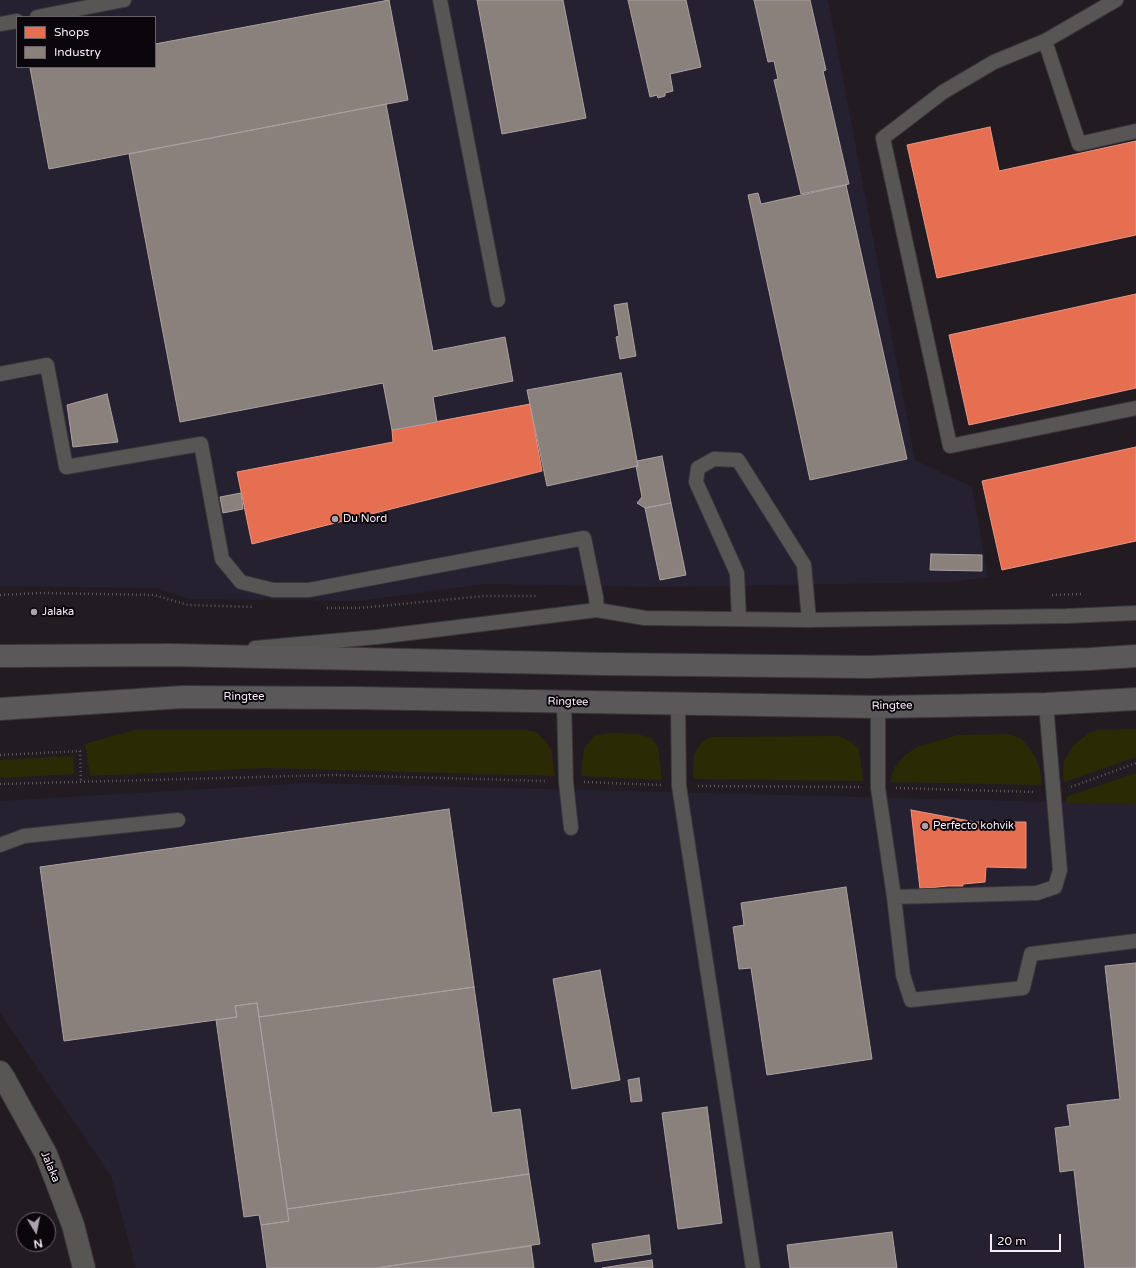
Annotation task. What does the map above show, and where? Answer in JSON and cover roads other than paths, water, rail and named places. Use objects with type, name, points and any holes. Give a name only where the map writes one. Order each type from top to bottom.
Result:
[{"type":"main road","points":[[0,656],[170,655],[603,664],[868,667],[1136,656]]},
{"type":"main road","name":"Ringtee","points":[[0,709],[182,697],[356,698],[878,707],[1046,704],[1136,700]]},
{"type":"street","name":"Jalaka","points":[[0,1072],[46,1154],[73,1225],[84,1268]]},
{"type":"lane","points":[[42,16],[124,0]]},
{"type":"lane","points":[[440,0],[498,300]]},
{"type":"lane","points":[[1116,0],[1045,41],[994,62],[943,92],[883,138],[950,446],[1136,408]]},
{"type":"lane","points":[[0,24],[16,21]]},
{"type":"lane","points":[[1045,41],[1079,144],[1136,131]]},
{"type":"lane","points":[[0,374],[47,365],[66,467],[201,444],[222,560],[241,582],[273,590],[309,590],[584,538],[596,597],[597,610]]},
{"type":"lane","points":[[739,619],[737,573],[696,482],[698,468],[714,459],[738,460],[804,565],[809,620]]},
{"type":"lane","points":[[170,655],[377,637],[597,610],[645,618],[809,620],[1067,616],[1136,613]]},
{"type":"lane","points":[[564,702],[566,782],[571,828]]},
{"type":"lane","points":[[678,703],[679,786],[753,1268]]},
{"type":"lane","points":[[894,896],[1037,893],[1055,887],[1060,870],[1046,704]]},
{"type":"lane","points":[[878,707],[878,788],[894,896],[903,975],[911,1000],[1024,988],[1031,954],[1136,941]]},
{"type":"lane","points":[[0,845],[24,836],[178,820]]},
{"type":"place","name":"Du Nord","points":[[335,519]]},
{"type":"place","name":"Jalaka","points":[[34,612]]},
{"type":"place","name":"Perfecto kohvik","points":[[925,826]]}]
